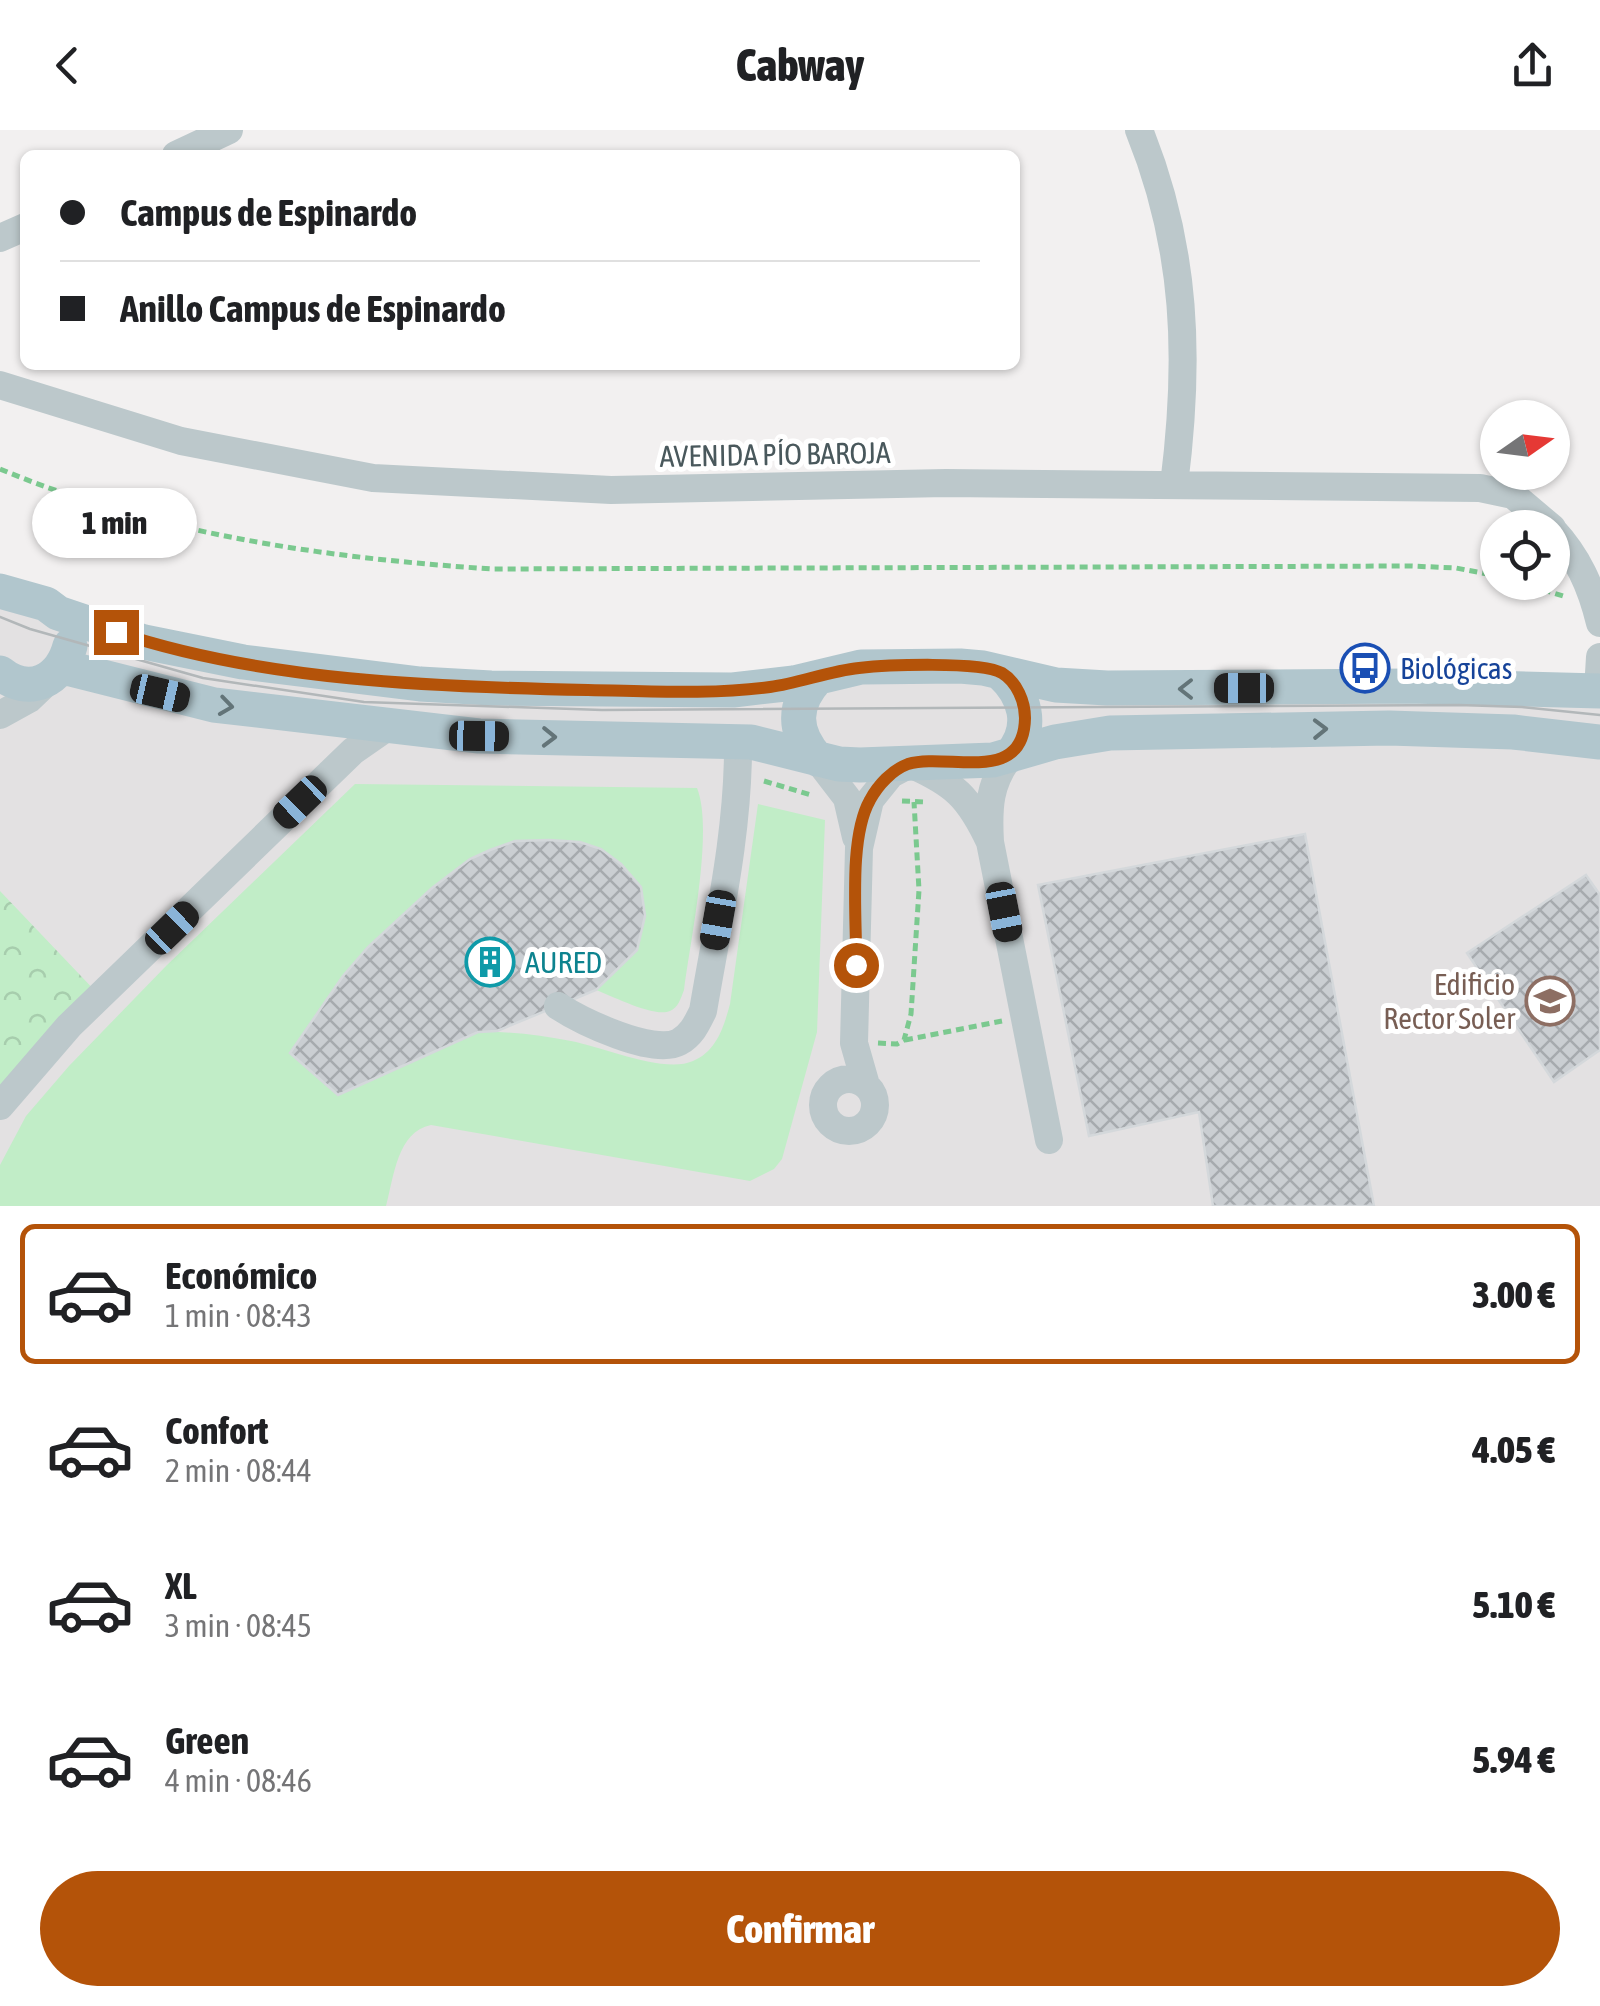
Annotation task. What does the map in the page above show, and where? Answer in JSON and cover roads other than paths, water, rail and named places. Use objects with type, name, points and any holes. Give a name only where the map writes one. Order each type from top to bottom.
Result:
[{"type":"main road","points":[[0,673],[17,683],[39,684],[58,672],[70,648],[70,634],[21,604]]},
{"type":"main road","points":[[21,604],[144,642],[243,662],[420,684],[733,690],[861,667],[960,666],[1056,685],[1107,688],[1599,680]]},
{"type":"main road","points":[[58,672],[214,705],[389,726],[479,736],[738,741],[770,745],[839,764],[974,762],[1085,735],[1152,732],[1390,728],[1513,732],[1600,742]]},
{"type":"main road","points":[[1008,675],[1024,707],[1024,730],[1011,755]]},
{"type":"main road","points":[[805,680],[797,721],[806,746],[818,759]]},
{"type":"street","points":[[187,150],[229,130]]},
{"type":"street","points":[[1139,130],[1165,199],[1180,276],[1182,410],[1174,485]]},
{"type":"street","name":"AVENIDA PÍO BAROJA","points":[[0,385],[182,442],[373,478],[611,490],[946,483],[1480,488],[1513,496],[1530,510]]},
{"type":"street","name":"AVENIDA PÍO BAROJA","points":[[1570,548],[1586,576],[1598,615]]},
{"type":"street","points":[[0,715],[28,698],[58,672]]},
{"type":"street","points":[[0,1106],[90,1006],[353,752],[389,726]]},
{"type":"street","points":[[558,1006],[583,1022],[649,1043],[670,1045],[693,1030],[703,1011],[728,862],[738,741]]},
{"type":"street","points":[[1011,755],[990,794],[990,842],[1049,1140]]},
{"type":"street","points":[[818,759],[847,798],[858,848]]},
{"type":"street","points":[[854,1042],[844,1072],[824,1099],[825,1116],[836,1128],[850,1131],[872,1117],[875,1100],[866,1085],[854,1042],[858,848],[870,800],[892,774],[910,764],[957,789],[976,813],[990,842]]},
{"type":"street","points":[[833,1084],[850,1079],[866,1085]]},
{"type":"tram line","points":[[0,617],[203,678],[364,702],[602,710],[1459,705],[1600,715]]},
{"type":"place","name":"Biológicas","points":[[1365,668]]},
{"type":"place","name":"AURED","points":[[490,962]]},
{"type":"place","name":"Edificio Rector Soler","points":[[1550,1001]]}]
